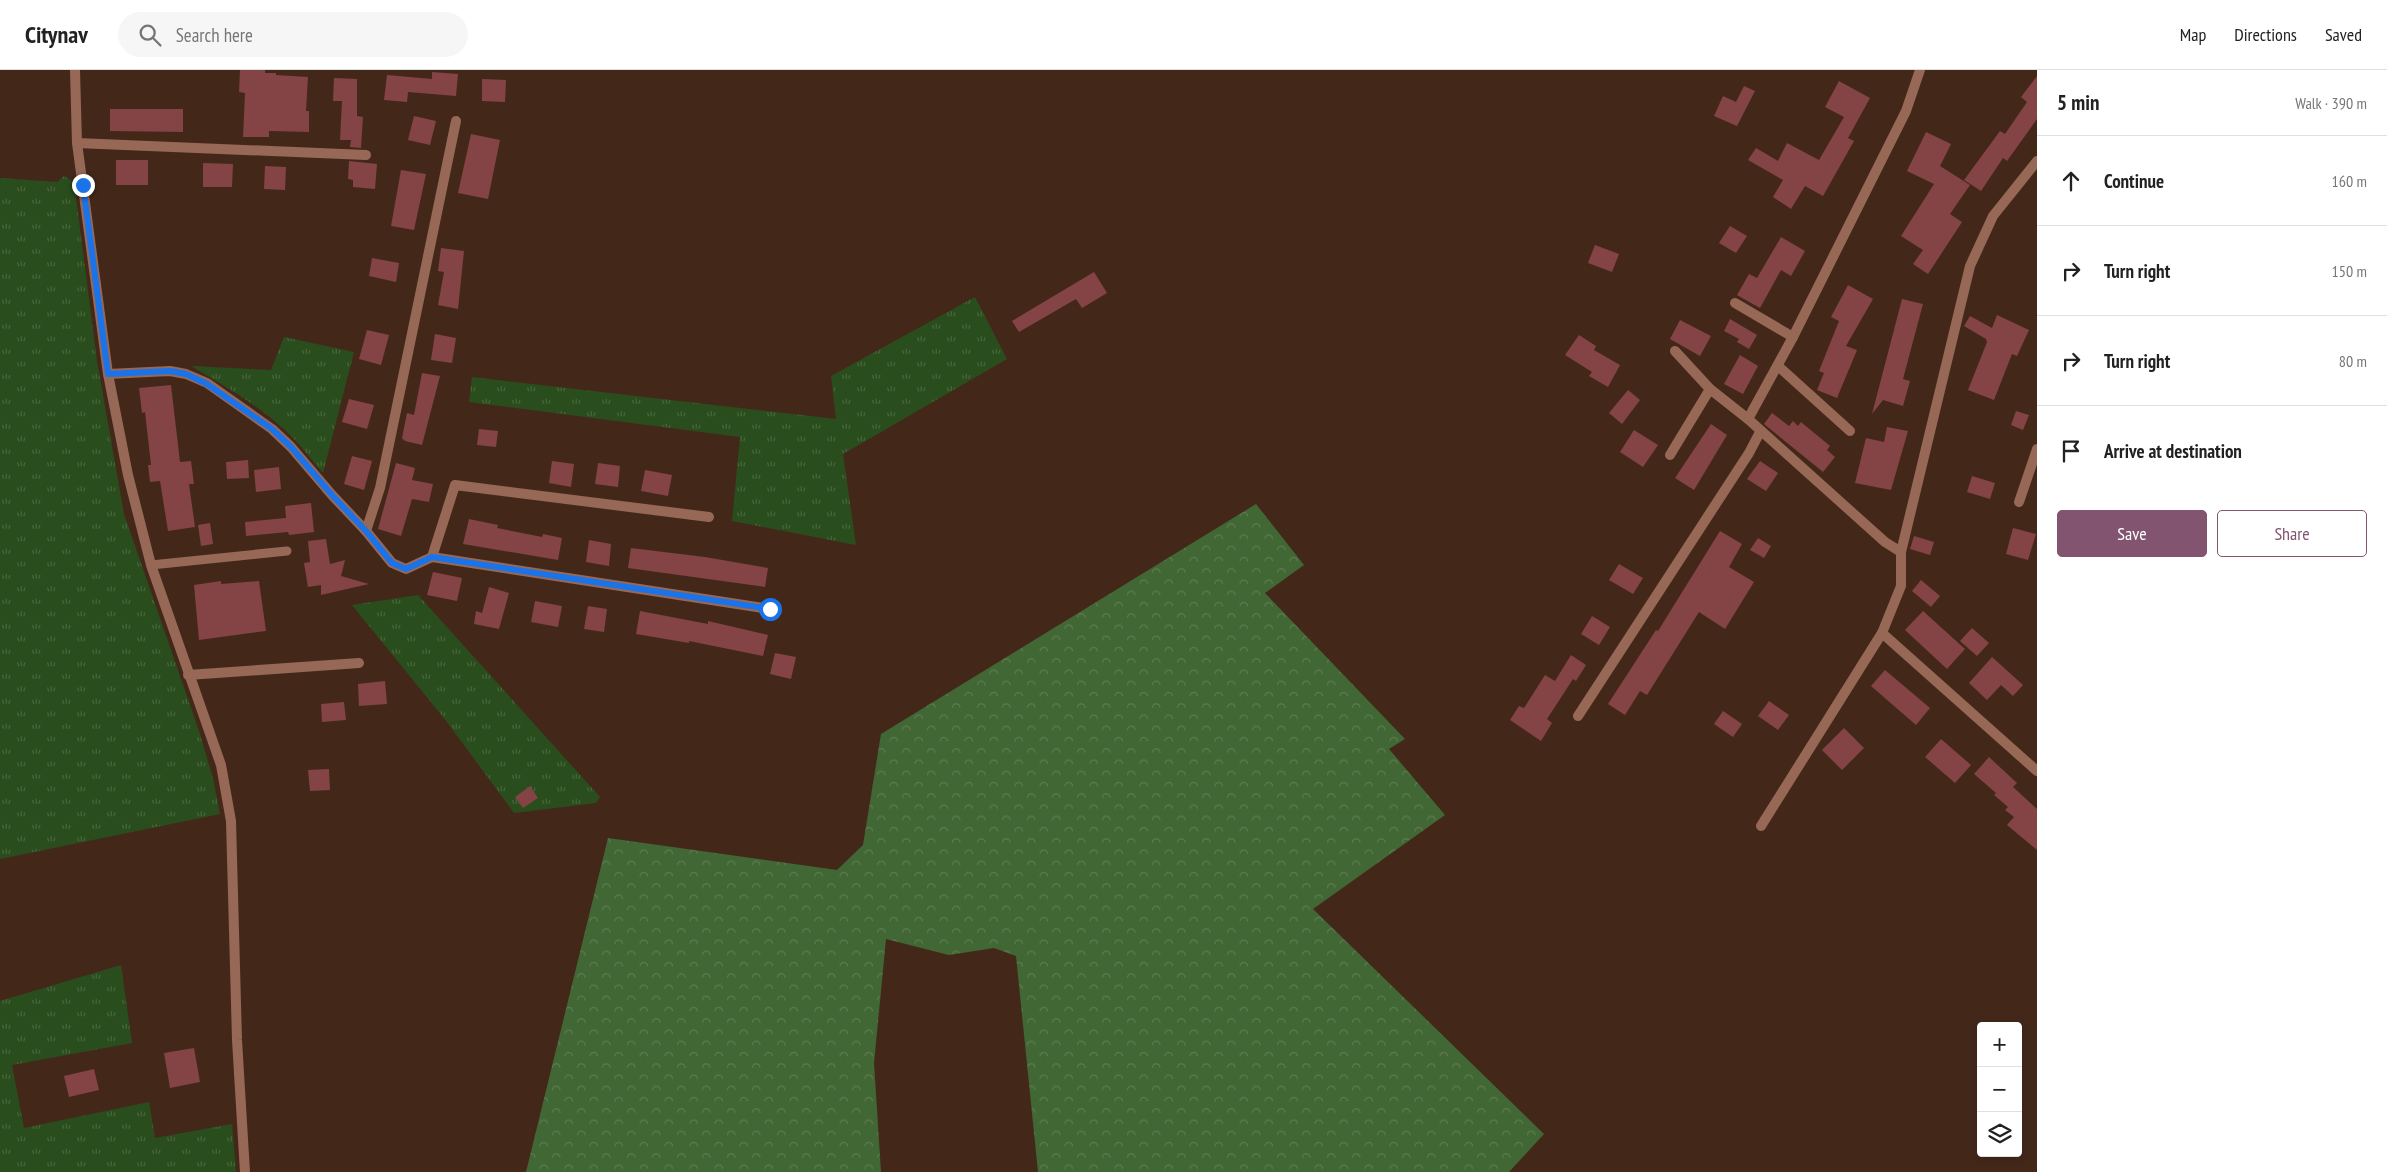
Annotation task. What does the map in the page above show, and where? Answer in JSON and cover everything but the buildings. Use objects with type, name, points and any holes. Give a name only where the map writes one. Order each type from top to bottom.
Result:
[{"type":"street","points":[[75,70],[74,103],[77,143],[108,374],[128,475],[152,565],[188,675],[221,766],[231,821],[237,1040],[245,1172]]},
{"type":"street","points":[[1748,419],[1793,337],[1906,111],[1920,70]]},
{"type":"street","points":[[366,531],[380,488],[456,121]]},
{"type":"street","points":[[77,143],[366,155]]},
{"type":"street","points":[[1761,826],[1882,633],[1901,586],[1901,552],[1970,266],[1993,216],[2037,161]]},
{"type":"street","points":[[1735,303],[1793,337]]},
{"type":"street","points":[[1675,350],[1710,389],[1748,419],[1760,432],[1884,542],[1901,552]]},
{"type":"street","points":[[1778,366],[1850,430]]},
{"type":"street","points":[[108,374],[170,371],[186,374],[207,384],[272,429],[291,447],[392,563],[406,569],[432,557],[770,609]]},
{"type":"street","points":[[1670,455],[1710,389]]},
{"type":"street","points":[[1578,716],[1744,461],[1760,432]]},
{"type":"street","points":[[2019,502],[2037,449]]},
{"type":"street","points":[[432,557],[455,486],[709,517]]},
{"type":"street","points":[[1882,633],[2037,771]]},
{"type":"street","points":[[188,675],[359,663]]},
{"type":"lane","points":[[152,565],[287,551]]},
{"type":"green space","points":[[64,176],[74,182],[97,361],[124,514],[199,731],[213,778],[220,814],[0,859],[0,178],[57,182]]},
{"type":"green space","points":[[975,297],[1007,359],[843,454],[856,545],[732,521],[740,437],[469,402],[472,377],[836,419],[831,376]]},
{"type":"green space","points":[[284,337],[354,352],[323,473],[297,442],[270,417],[191,366],[271,370]]},
{"type":"green space","points":[[1256,504],[1304,565],[1265,593],[1405,739],[1389,749],[1445,815],[1313,909],[1544,1134],[1509,1172],[1038,1172],[1016,956],[994,948],[949,955],[886,939],[874,1063],[881,1172],[526,1172],[608,838],[837,870],[863,845],[881,734]]},
{"type":"green space","points":[[418,595],[600,797],[596,803],[514,813],[447,722],[352,605]]},
{"type":"green space","points":[[121,965],[132,1043],[12,1065],[24,1128],[149,1102],[155,1138],[232,1124],[236,1172],[0,1172],[0,1001]]},
{"type":"route","points":[[83,185],[108,374],[170,371],[186,374],[207,384],[255,416],[291,447],[392,563],[406,569],[432,557],[770,609]]}]
